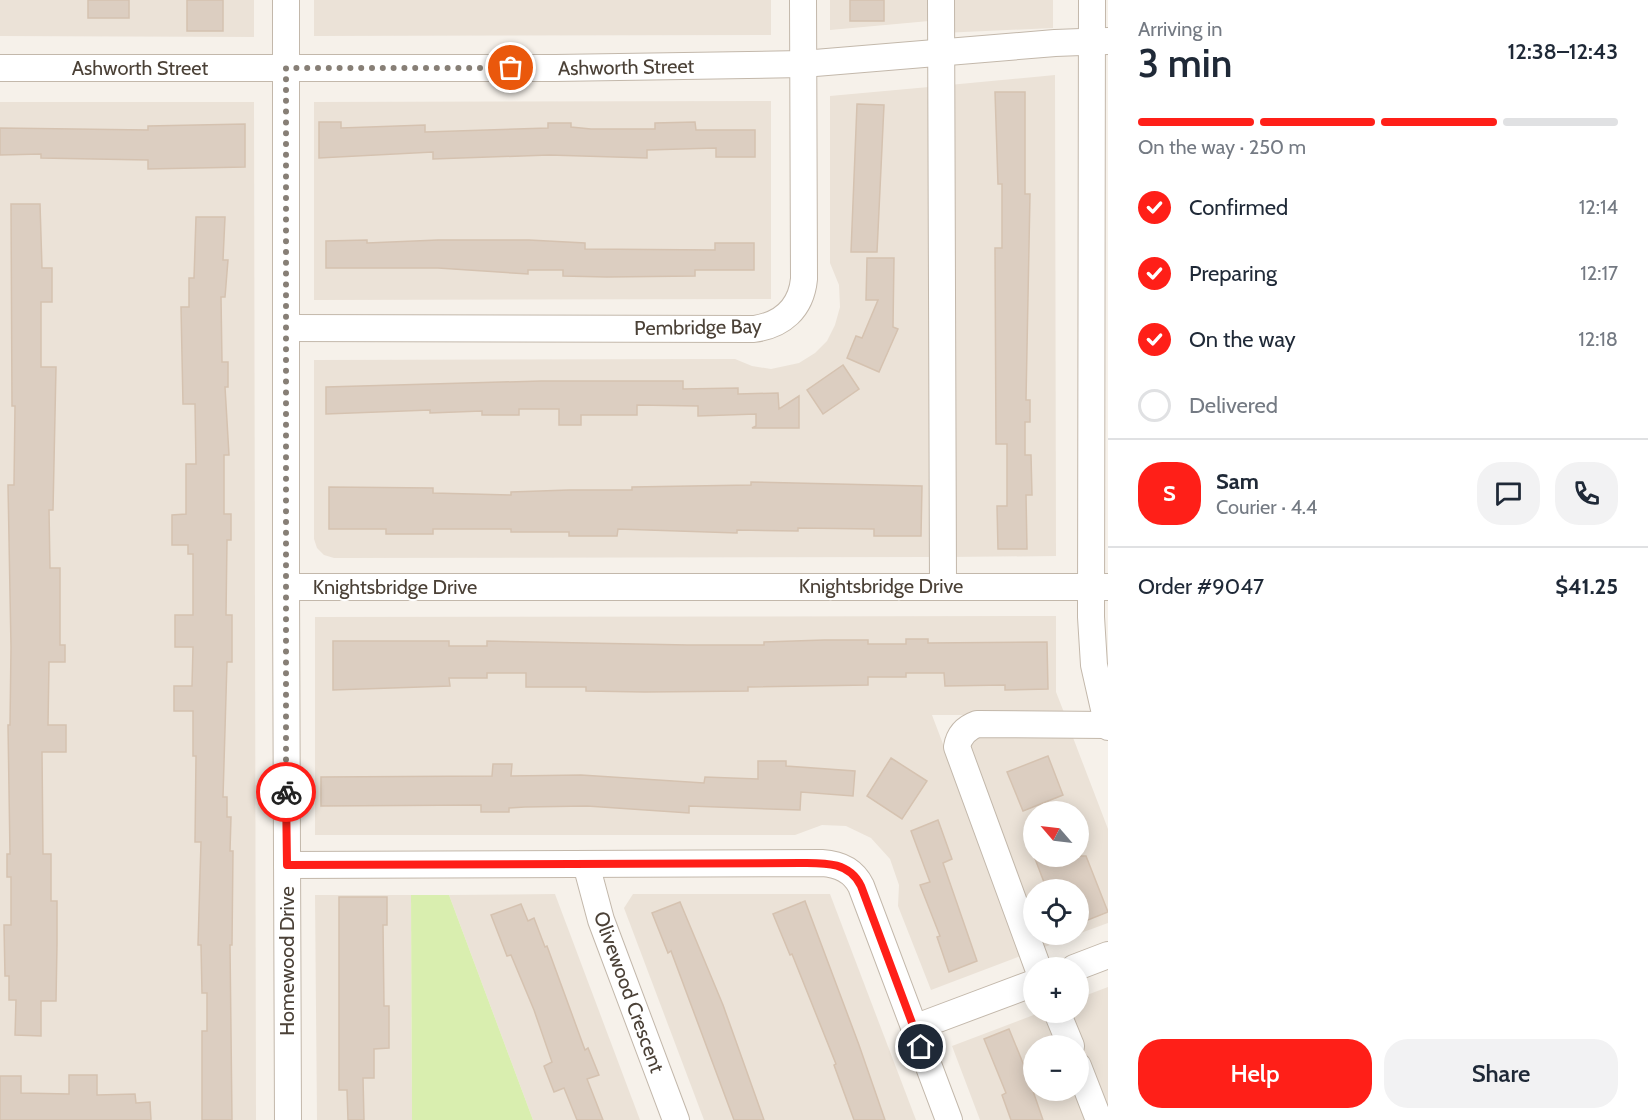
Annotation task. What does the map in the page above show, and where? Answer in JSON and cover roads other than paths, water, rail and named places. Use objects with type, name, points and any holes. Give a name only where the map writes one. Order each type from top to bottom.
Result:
[{"type":"street","name":"Knightsbridge Drive","points":[[286,0],[286,586],[1100,587]]},
{"type":"street","name":"Pembridge Bay","points":[[286,328],[754,329],[775,324],[795,307],[803,290],[803,0]]},
{"type":"street","points":[[941,0],[943,586]]},
{"type":"street","points":[[1034,957],[957,747],[963,732],[977,724],[1108,726],[1094,665],[1100,587],[1100,41],[1092,0]]},
{"type":"street","name":"Ashworth Street","points":[[0,68],[803,64],[1100,41]]},
{"type":"street","name":"Homewood Drive","points":[[286,586],[288,1120]]},
{"type":"street","points":[[287,865],[822,863],[850,871],[861,886],[949,1120]]},
{"type":"street","name":"Olivewood Crescent","points":[[586,864],[601,920],[676,1120]]},
{"type":"street","points":[[1089,962],[1108,955]]},
{"type":"street","points":[[914,1028],[1023,987]]},
{"type":"street","points":[[1089,1094],[1099,1120]]}]
